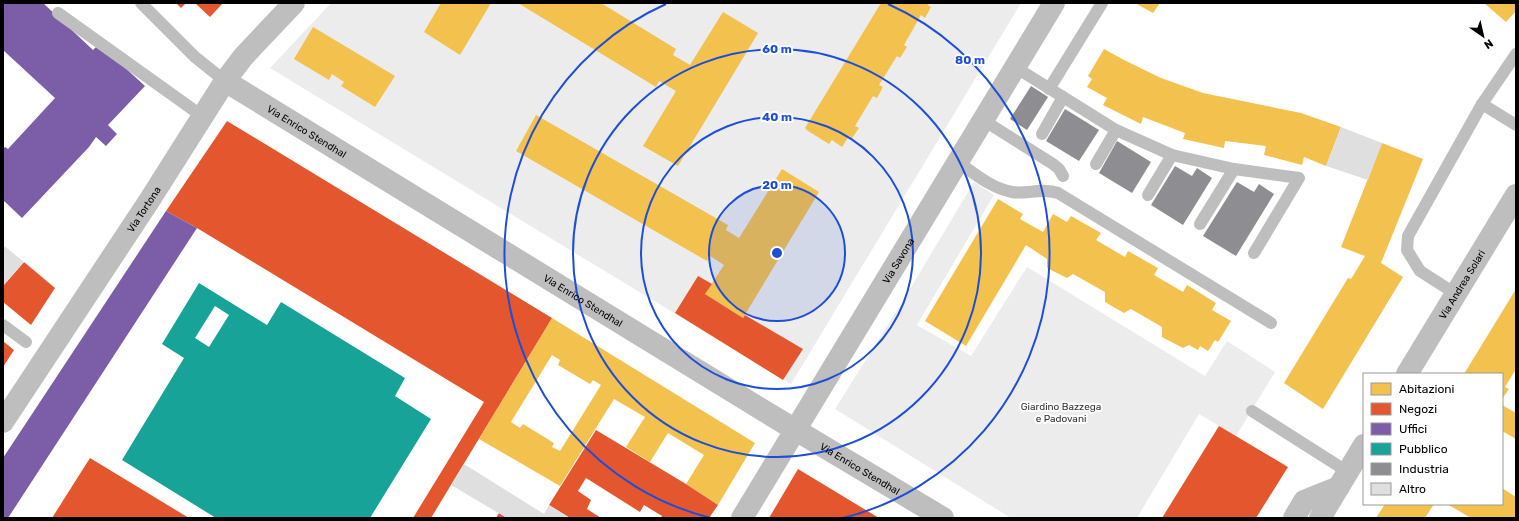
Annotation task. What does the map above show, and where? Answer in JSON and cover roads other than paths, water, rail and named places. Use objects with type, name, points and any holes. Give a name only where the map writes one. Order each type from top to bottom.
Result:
[{"type":"street","name":"Via Tortona","points":[[3,422],[149,201],[225,81],[243,57],[294,3]]},
{"type":"street","name":"Via Savona","points":[[742,518],[1054,3]]},
{"type":"street","name":"Via Enrico Stendhal","points":[[225,81],[795,430],[943,518]]},
{"type":"street","name":"Via Andrea Solari","points":[[1408,373],[1516,195]]},
{"type":"street","points":[[1320,518],[1363,447]]},
{"type":"street","points":[[1294,518],[1304,502],[1343,479]]},
{"type":"lane","points":[[141,3],[195,57],[225,81]]},
{"type":"lane","points":[[1049,89],[1102,3]]},
{"type":"lane","points":[[58,13],[202,116]]},
{"type":"lane","points":[[1456,294],[1420,271],[1407,250],[1408,236],[1482,104],[1516,54]]},
{"type":"lane","points":[[1015,67],[1116,130],[1172,155],[1234,169],[1299,178],[1254,253]]},
{"type":"lane","points":[[1042,134],[1063,98]]},
{"type":"lane","points":[[1482,104],[1516,125]]},
{"type":"lane","points":[[983,120],[1053,164],[1059,169],[1063,176]]},
{"type":"lane","points":[[1096,164],[1116,130]]},
{"type":"lane","points":[[1148,195],[1172,155]]},
{"type":"lane","points":[[958,162],[993,186],[1013,192],[1049,190],[1058,193],[1271,323]]},
{"type":"lane","points":[[1200,224],[1234,169]]},
{"type":"lane","points":[[3,325],[26,342]]},
{"type":"lane","points":[[1252,411],[1343,479]]},
{"type":"tram line","points":[[1403,373],[1516,186]]},
{"type":"tram line","points":[[1414,373],[1516,206]]},
{"type":"tram line","points":[[1314,518],[1363,438]]},
{"type":"tram line","points":[[1325,518],[1363,457]]},
{"type":"park label","name":"Giardino Bazzega e Padovani","points":[[1061,412]]}]
